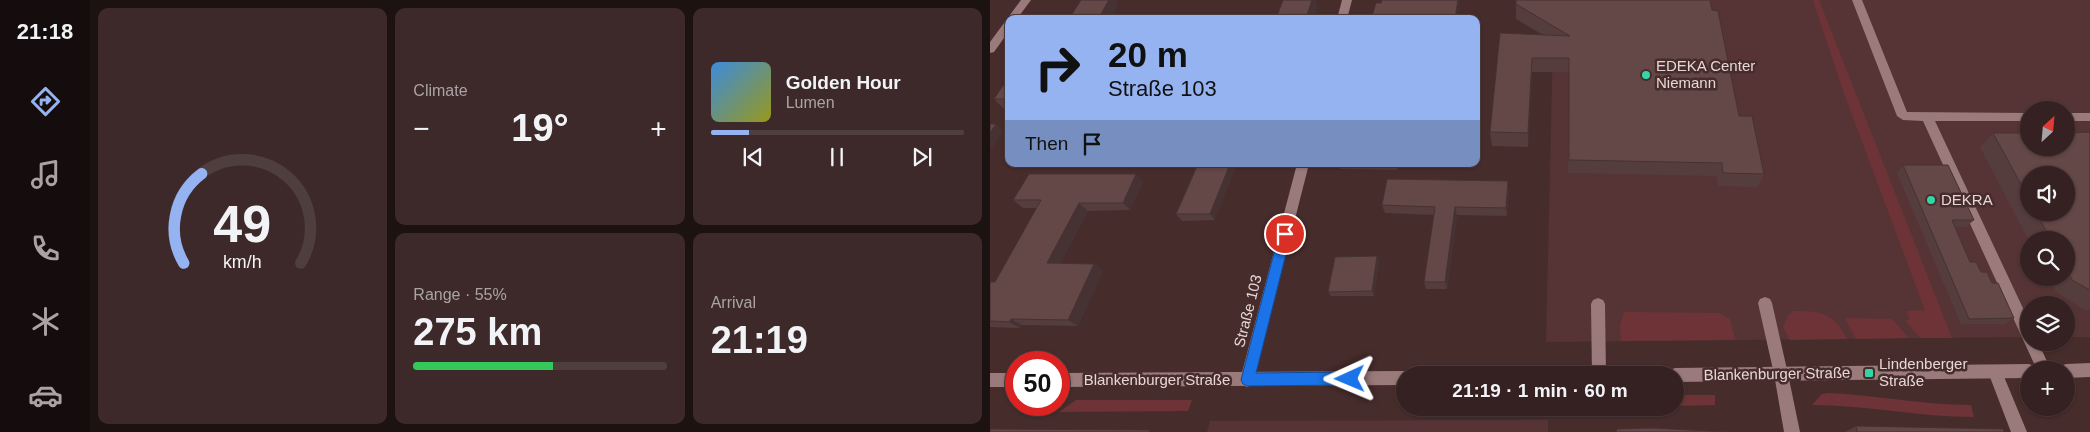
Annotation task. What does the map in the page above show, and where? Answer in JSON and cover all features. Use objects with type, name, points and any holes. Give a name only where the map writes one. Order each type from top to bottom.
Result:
[{"type":"main road","points":[[1015,15],[1026,0]]},
{"type":"main road","points":[[1343,15],[1347,0]]},
{"type":"main road","points":[[1857,0],[1891,89],[1904,116],[2020,117]]},
{"type":"main road","points":[[990,49],[1005,28]]},
{"type":"main road","points":[[1927,117],[2020,318]]},
{"type":"main road","points":[[2075,117],[2090,118]]},
{"type":"main road","name":"Straße 103","points":[[1247,380],[1302,167]]},
{"type":"main road","points":[[1765,303],[1792,432]]},
{"type":"main road","points":[[1598,304],[1599,366]]},
{"type":"main road","points":[[2075,371],[2090,370]]},
{"type":"main road","name":"Blankenburger Straße","points":[[1684,375],[2020,371]]},
{"type":"main road","points":[[1994,372],[2019,432]]},
{"type":"main road","name":"Blankenburger Straße","points":[[1070,380],[1396,378]]},
{"type":"main road","points":[[990,380],[1005,380]]},
{"type":"shaded area","points":[[1554,0],[2090,0],[2090,337],[2075,337],[2075,296],[2020,296],[2020,337],[1546,342]]},
{"type":"shaded area","points":[[1813,0],[1819,0],[1952,338],[1920,338],[1905,320],[1910,320],[1906,311],[1925,310],[1842,88]]},
{"type":"shaded area","points":[[1793,311],[1819,313],[1831,318],[1837,323],[1847,339],[1790,340],[1783,327],[1788,315]]},
{"type":"shaded area","points":[[1624,312],[1719,313],[1730,319],[1735,340],[1621,341],[1620,326]]},
{"type":"shaded area","points":[[1845,318],[1892,319],[1909,338],[1856,339]]},
{"type":"shaded area","points":[[1822,394],[1971,405],[1974,417],[1812,405]]},
{"type":"shaded area","points":[[1684,395],[1715,395],[1715,405],[1684,406]]},
{"type":"shaded area","points":[[1076,400],[1192,400],[1188,411],[1070,412],[1070,404]]},
{"type":"shaded area","points":[[1548,420],[1548,432],[1207,432],[1210,421]]},
{"type":"building","points":[[1081,0],[1109,0],[1100,15],[1072,15]]},
{"type":"building","points":[[1283,0],[1312,0],[1307,15],[1277,15]]},
{"type":"building","points":[[1382,0],[1458,0],[1456,15],[1372,15],[1376,3],[1381,3]]},
{"type":"building","name":"EDEKA Center Niemann","points":[[1516,0],[1710,0],[1712,10],[1718,11],[1739,116],[1752,116],[1764,174],[1723,173],[1722,163],[1569,160],[1569,58],[1532,58],[1528,133],[1490,132],[1500,33],[1570,36],[1516,4]]},
{"type":"building","points":[[1005,83],[1005,99],[994,99]]},
{"type":"building","points":[[990,124],[996,124],[990,133]]},
{"type":"building","points":[[2090,132],[2090,290],[2075,282],[2075,231],[2046,231],[2041,221],[2075,221],[2075,166],[2020,166],[2020,182],[1993,133],[2020,133],[2020,156],[2075,156],[2075,133]]},
{"type":"building","points":[[1903,165],[1948,165],[1974,220],[1952,220],[1970,262],[1976,262],[1981,272],[1987,272],[1992,283],[1998,283],[2014,318],[1969,319]]},
{"type":"building","points":[[1197,167],[1229,167],[1210,214],[1176,214]]},
{"type":"building","points":[[1029,174],[1136,174],[1123,203],[1079,203],[1047,263],[1094,264],[1068,320],[1011,319],[1009,322],[990,321],[990,282],[995,282],[1041,200],[1013,200]]},
{"type":"building","points":[[1387,179],[1508,181],[1506,208],[1455,207],[1445,282],[1424,282],[1435,207],[1382,205]]},
{"type":"building","points":[[1377,256],[1372,291],[1328,292],[1335,257]]},
{"type":"building","points":[[1856,426],[2003,429],[2004,432],[1857,432]]},
{"type":"building","points":[[1652,428],[1729,432],[1616,432],[1617,429]]},
{"type":"building","points":[[990,429],[1150,430],[1149,432],[990,432]]},
{"type":"place","name":"EDEKA Center Niemann","points":[[1646,75]]},
{"type":"place","name":"DEKRA","points":[[1931,200]]},
{"type":"place","name":"Lindenberger Straße","points":[[1869,373]]},
{"type":"route","points":[[1285,234],[1247,380],[1350,379]]}]
